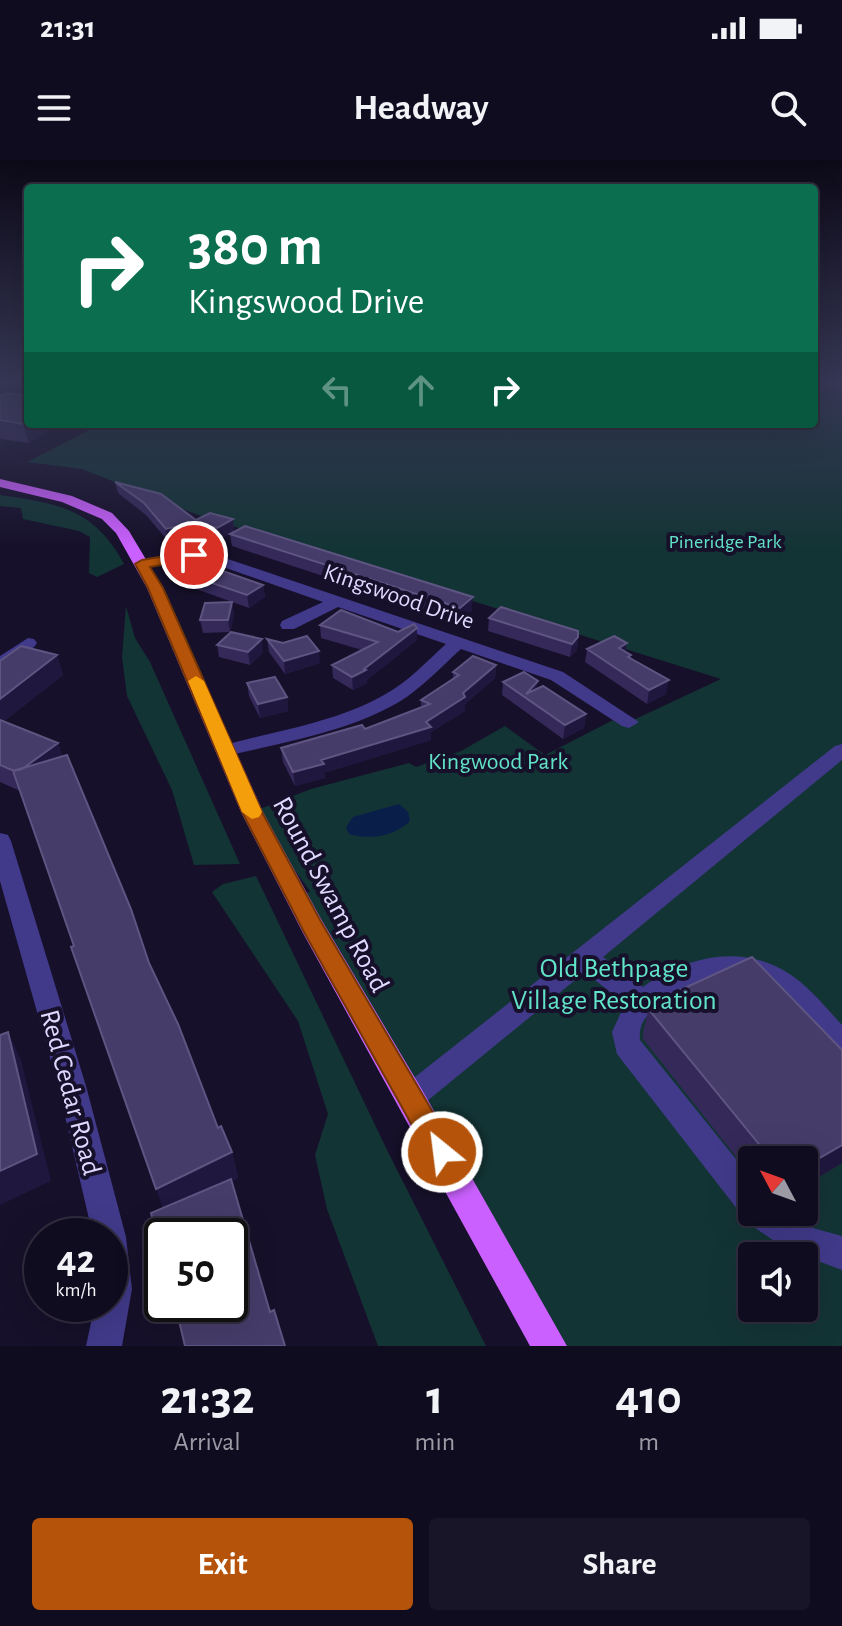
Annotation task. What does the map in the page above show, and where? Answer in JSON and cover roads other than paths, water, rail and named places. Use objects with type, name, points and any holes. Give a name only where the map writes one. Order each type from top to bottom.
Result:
[{"type":"main road","name":"Round Swamp Road","points":[[0,488],[51,494],[98,512],[114,522],[142,564],[252,812],[312,926],[549,1346]]},
{"type":"street","name":"Kingswood Drive","points":[[142,564],[177,556],[208,557],[557,676],[629,722]]},
{"type":"street","points":[[288,625],[337,601]]},
{"type":"street","points":[[227,750],[382,704],[402,691],[458,642]]},
{"type":"street","points":[[0,664],[28,643]]},
{"type":"street","points":[[411,1097],[842,750]]},
{"type":"street","name":"Red Cedar Road","points":[[0,841],[72,1086],[110,1237],[115,1289],[104,1346]]},
{"type":"street","points":[[585,957],[642,1002]]},
{"type":"street","points":[[738,1186],[627,1045],[624,1034],[627,1020],[642,1002],[679,977],[706,968],[734,966],[762,972],[788,987],[842,1044]]},
{"type":"street","points":[[776,1226],[842,1253]]},
{"type":"water","points":[[399,804],[408,812],[410,821],[397,831],[365,837],[349,834],[346,827],[353,817]]},
{"type":"park label","name":"Pineridge Park","points":[[725,541]]},
{"type":"park label","name":"Kingwood Park","points":[[498,761]]},
{"type":"park label","name":"Old Bethpage Village Restoration","points":[[614,983]]}]
